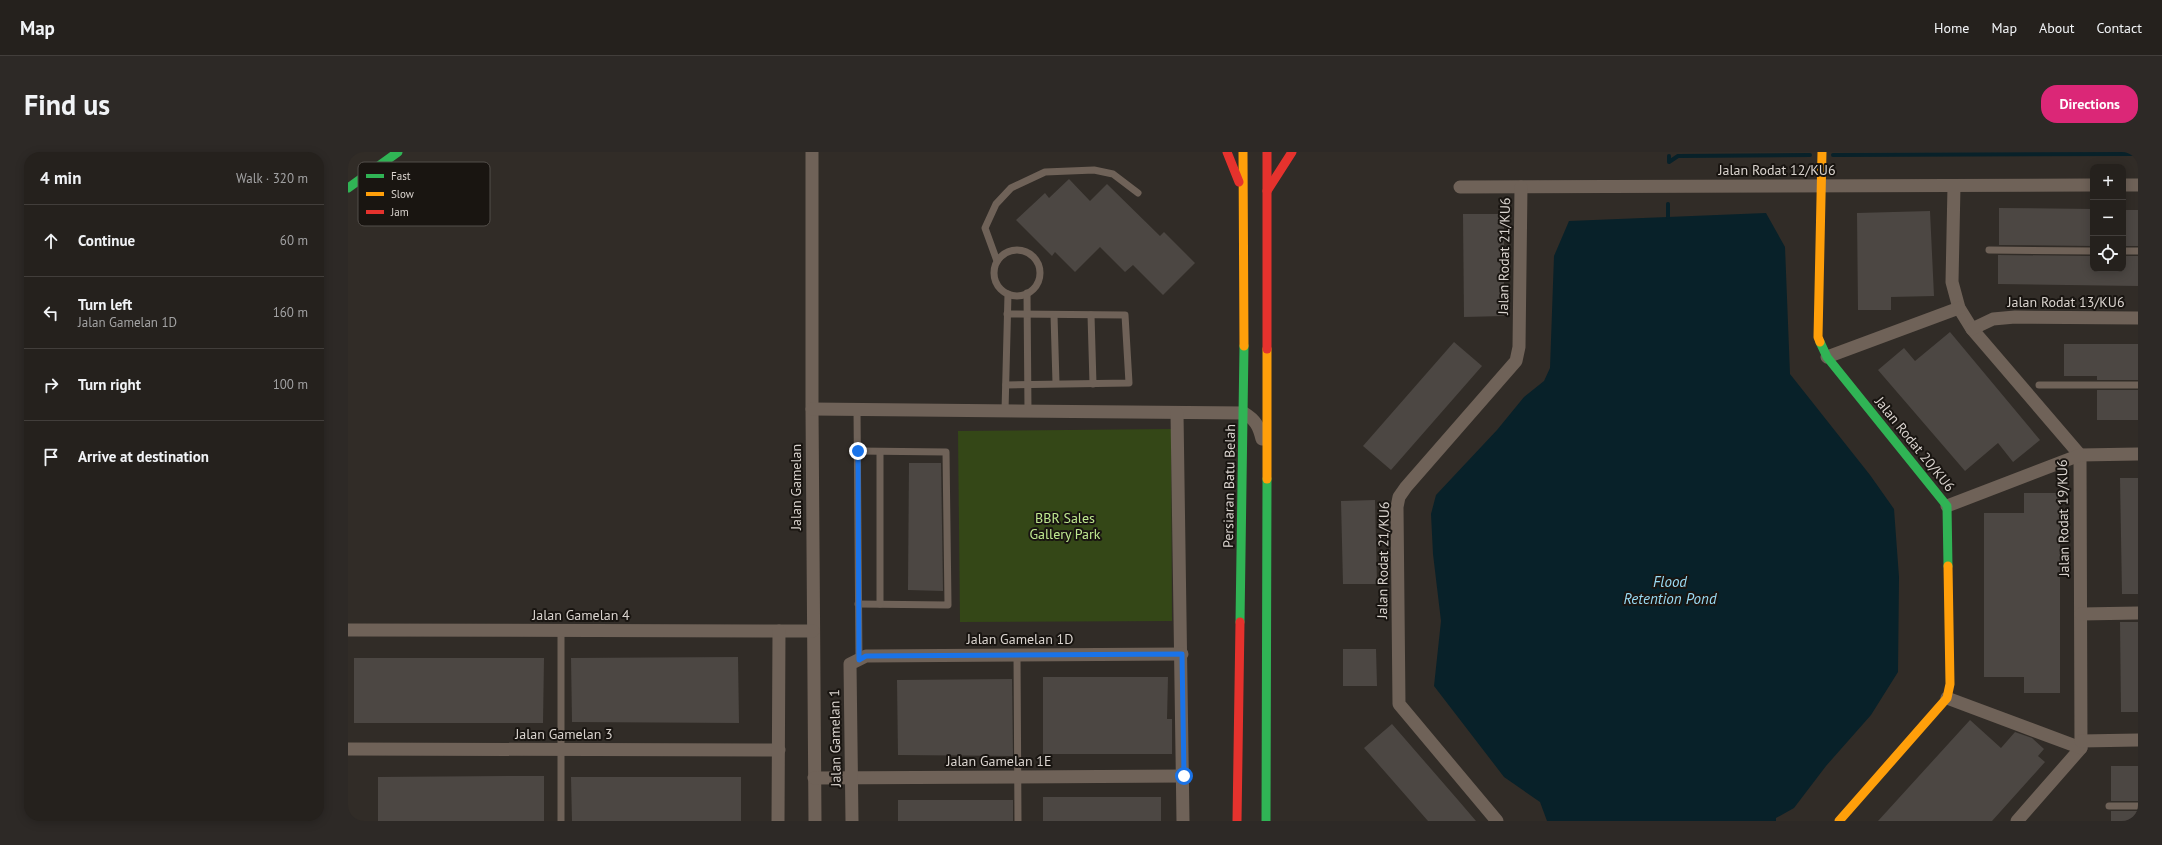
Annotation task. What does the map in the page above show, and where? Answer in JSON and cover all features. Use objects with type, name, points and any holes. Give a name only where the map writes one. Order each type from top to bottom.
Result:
[{"type":"street","points":[[384,162],[398,152]]},
{"type":"street","name":"Jalan Gamelan","points":[[812,152],[815,821]]},
{"type":"street","points":[[1227,152],[1244,195]]},
{"type":"street","name":"Persiaran Batu Belah","points":[[1237,821],[1244,413],[1243,152]]},
{"type":"street","points":[[1266,821],[1267,152]]},
{"type":"street","points":[[1267,191],[1292,152]]},
{"type":"street","name":"Jalan Rodat 20/KU6","points":[[1822,152],[1818,337],[1827,357],[1947,506],[1950,684],[1947,698]]},
{"type":"street","points":[[348,188],[358,181]]},
{"type":"street","name":"Jalan Rodat 12/KU6","points":[[1460,187],[2090,185]]},
{"type":"street","points":[[2126,185],[2138,185]]},
{"type":"street","name":"Jalan Rodat 19/KU6","points":[[1954,186],[1952,282],[1958,308],[1972,330],[2080,455],[2081,744]]},
{"type":"street","name":"Jalan Rodat 21/KU6","points":[[1497,821],[1399,704],[1397,507],[1399,497],[1406,487],[1516,361],[1519,347],[1521,187]]},
{"type":"street","points":[[1827,357],[1958,308]]},
{"type":"street","name":"Jalan Rodat 13/KU6","points":[[1972,330],[1993,319],[2015,317],[2138,318]]},
{"type":"street","points":[[812,409],[1244,413],[1252,418],[1258,425],[1266,463]]},
{"type":"street","points":[[1177,413],[1184,776],[1183,821]]},
{"type":"street","points":[[1947,506],[2080,455],[2138,454]]},
{"type":"street","points":[[2081,614],[2138,613]]},
{"type":"street","name":"Jalan Gamelan 4","points":[[348,630],[813,631]]},
{"type":"street","points":[[778,821],[779,631]]},
{"type":"street","name":"Jalan Gamelan 1D","points":[[859,660],[866,656],[1182,654]]},
{"type":"street","name":"Jalan Gamelan 1","points":[[852,821],[850,664],[859,660]]},
{"type":"street","points":[[1839,821],[1947,698],[2081,744],[2138,740]]},
{"type":"street","points":[[2017,821],[2081,744]]},
{"type":"street","name":"Jalan Gamelan 3","points":[[348,749],[779,750]]},
{"type":"street","name":"Jalan Gamelan 1E","points":[[814,778],[1184,776]]},
{"type":"lane","points":[[997,261],[1009,252],[1016,250],[1024,251],[1036,261],[1040,275],[1033,289],[1021,296],[1008,294],[1001,290],[994,276],[997,261],[985,228],[996,204],[1011,188],[1045,172],[1094,170],[1113,174],[1138,193]]},
{"type":"lane","points":[[1989,250],[2090,250]]},
{"type":"lane","points":[[2126,251],[2138,251]]},
{"type":"lane","points":[[1027,293],[1028,411]]},
{"type":"lane","points":[[1005,411],[1008,294]]},
{"type":"lane","points":[[1006,385],[1130,383],[1125,316],[1027,316],[1007,314]]},
{"type":"lane","points":[[1054,316],[1056,383]]},
{"type":"lane","points":[[1091,316],[1093,384]]},
{"type":"lane","points":[[2039,385],[2138,385]]},
{"type":"lane","points":[[857,409],[859,660]]},
{"type":"lane","points":[[858,451],[946,452],[948,605],[858,604]]},
{"type":"lane","points":[[880,452],[880,604]]},
{"type":"lane","points":[[561,630],[561,821]]},
{"type":"lane","points":[[1017,655],[1018,821]]},
{"type":"lane","points":[[2109,806],[2138,806]]},
{"type":"green space","name":"BBR Sales Gallery Park","points":[[1171,429],[1172,621],[960,622],[958,431]]},
{"type":"water","name":"Flood Retention Pond","points":[[1766,213],[1785,247],[1790,374],[1870,475],[1894,509],[1899,577],[1898,672],[1871,715],[1826,766],[1794,808],[1776,818],[1776,821],[1547,821],[1540,802],[1504,777],[1434,686],[1441,621],[1433,554],[1431,514],[1436,495],[1497,430],[1524,397],[1544,381],[1550,368],[1554,256],[1569,221]]},
{"type":"building","points":[[1069,179],[1090,201],[1107,184],[1160,236],[1164,232],[1195,263],[1163,295],[1133,265],[1125,272],[1100,247],[1075,272],[1055,252],[1052,256],[1016,220],[1045,193],[1049,198]]},
{"type":"building","points":[[1999,208],[2090,209],[2090,246],[1999,245]]},
{"type":"building","points":[[2126,210],[2138,210],[2138,246],[2126,246]]},
{"type":"building","points":[[1930,211],[1934,296],[1891,297],[1891,310],[1858,310],[1857,213]]},
{"type":"building","points":[[1463,214],[1504,214],[1504,316],[1464,317]]},
{"type":"building","points":[[1998,255],[2090,256],[2090,272],[2126,272],[2126,256],[2138,256],[2138,286],[1998,284]]},
{"type":"building","points":[[1950,332],[2040,440],[2013,462],[1998,443],[1965,471],[1878,370],[1904,348],[1915,361]]},
{"type":"building","points":[[1454,342],[1482,366],[1391,470],[1363,446]]},
{"type":"building","points":[[2064,344],[2138,344],[2138,380],[2097,380],[2097,376],[2064,376]]},
{"type":"building","points":[[2097,390],[2138,390],[2138,420],[2097,420]]},
{"type":"building","points":[[909,463],[941,463],[943,591],[908,590]]},
{"type":"building","points":[[2120,478],[2138,478],[2138,594],[2122,594]]},
{"type":"building","points":[[2024,493],[2060,493],[2060,693],[2024,693],[2024,677],[1984,677],[1984,513],[2024,513]]},
{"type":"building","points":[[1375,500],[1377,584],[1343,584],[1341,501]]},
{"type":"building","points":[[2120,622],[2138,622],[2138,712],[2121,712]]},
{"type":"building","points":[[1343,649],[1376,649],[1377,686],[1343,686]]},
{"type":"building","points":[[738,657],[739,723],[572,722],[571,658]]},
{"type":"building","points":[[354,658],[544,658],[543,723],[354,723]]},
{"type":"building","points":[[1043,677],[1168,677],[1167,719],[1172,719],[1172,754],[1043,754]]},
{"type":"building","points":[[1012,679],[1013,756],[898,755],[897,680]]},
{"type":"building","points":[[1970,720],[2001,748],[2015,732],[2032,738],[2044,749],[2038,756],[2045,762],[1992,821],[1878,821]]},
{"type":"building","points":[[1392,724],[1476,821],[1428,821],[1364,748]]},
{"type":"building","points":[[2111,766],[2138,766],[2138,801],[2111,801]]},
{"type":"building","points":[[544,776],[544,821],[378,821],[378,777]]},
{"type":"building","points":[[571,777],[741,777],[741,821],[572,821]]},
{"type":"building","points":[[1043,797],[1161,797],[1161,821],[1043,821]]},
{"type":"building","points":[[898,800],[1013,800],[1013,821],[898,821]]},
{"type":"building","points":[[2111,811],[2138,811],[2138,821],[2111,821]]},
{"type":"waterway","points":[[1833,155],[2138,154]]},
{"type":"waterway","points":[[1669,156],[1669,162],[1678,156],[1810,155]]},
{"type":"waterway","points":[[1668,204],[1668,217]]},
{"type":"traffic: fast","points":[[384,162],[398,152]]},
{"type":"traffic: fast","points":[[348,188],[358,181]]},
{"type":"traffic: fast","points":[[1820,342],[1827,357],[1947,506],[1948,566]]},
{"type":"traffic: fast","points":[[1240,622],[1244,346]]},
{"type":"traffic: fast","points":[[1266,821],[1267,479]]},
{"type":"traffic: slow","points":[[1243,152],[1244,346]]},
{"type":"traffic: slow","points":[[1820,342],[1818,337],[1822,152]]},
{"type":"traffic: slow","points":[[1267,349],[1267,479]]},
{"type":"traffic: slow","points":[[1839,821],[1947,698],[1950,684],[1948,566]]},
{"type":"traffic: jam","points":[[1227,152],[1239,182]]},
{"type":"traffic: jam","points":[[1267,152],[1267,349]]},
{"type":"traffic: jam","points":[[1267,191],[1292,152]]},
{"type":"traffic: jam","points":[[1237,821],[1240,622]]},
{"type":"route","points":[[858,451],[859,660],[866,656],[1182,654],[1184,776]]}]
